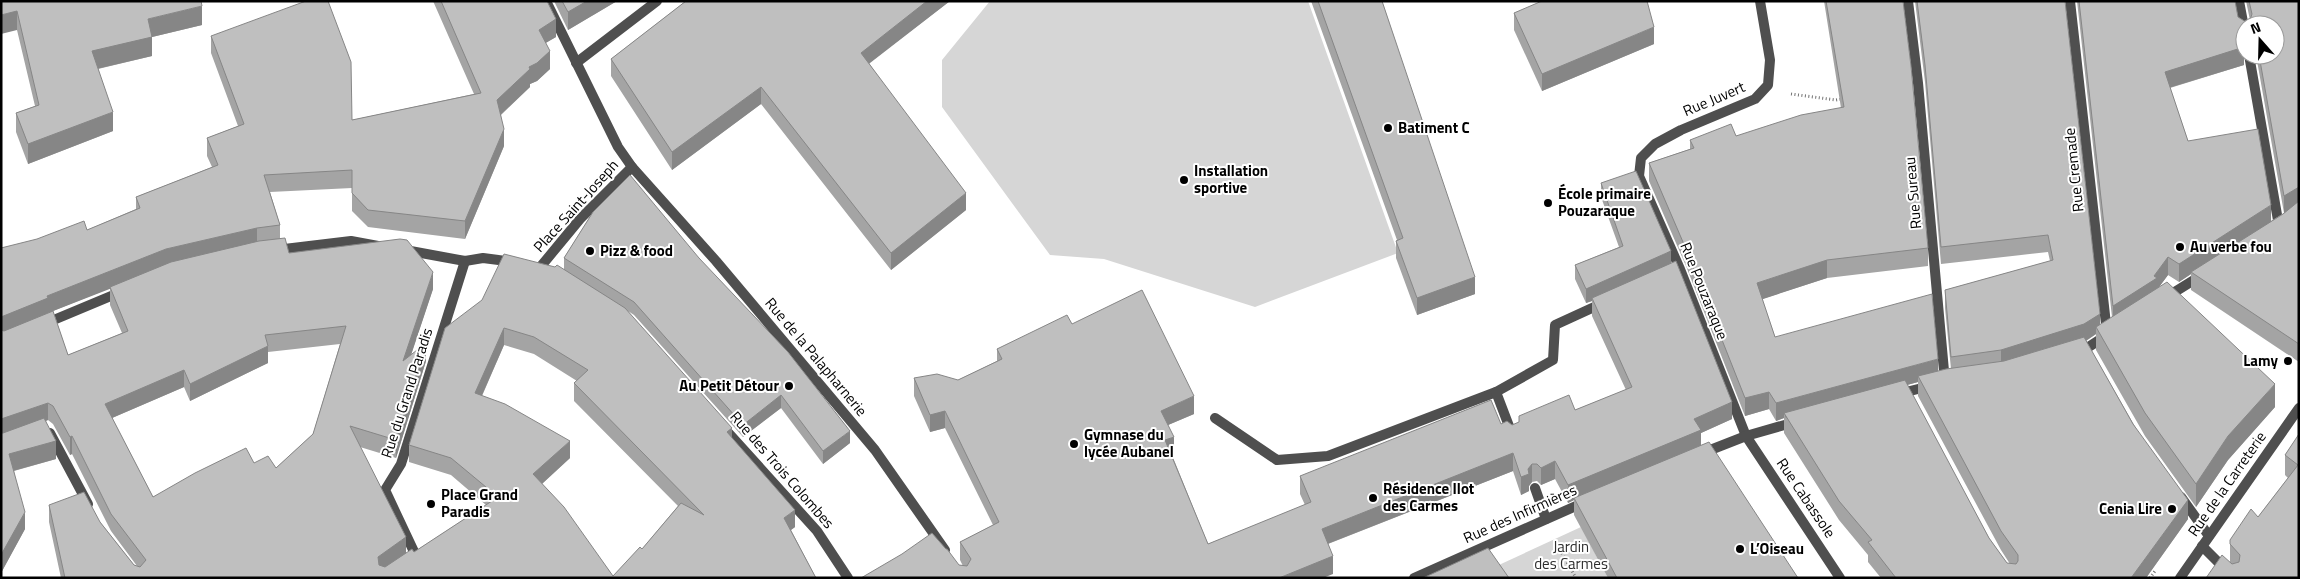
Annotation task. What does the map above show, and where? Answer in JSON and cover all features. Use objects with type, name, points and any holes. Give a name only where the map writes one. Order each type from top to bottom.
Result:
[{"type":"street","points":[[546,1],[576,63],[657,1]]},
{"type":"street","points":[[1760,1],[1770,60],[1768,85]]},
{"type":"street","name":"Rue Sureau","points":[[1908,1],[1950,381],[1908,391]]},
{"type":"street","name":"Rue Cremade","points":[[2068,354],[2090,352],[2111,332],[2070,1]]},
{"type":"street","points":[[2239,1],[2242,15]]},
{"type":"street","name":"Rue de la Palapharnerie","points":[[576,63],[618,147],[632,167],[716,261],[875,450],[953,562]]},
{"type":"street","points":[[2251,65],[2279,226]]},
{"type":"street","name":"Rue Juvert","points":[[1641,158],[1655,144],[1681,130],[1755,99],[1768,85]]},
{"type":"street","name":"Rue Pouzaraque","points":[[1641,158],[1639,176],[1675,271],[1746,436]]},
{"type":"street","name":"Place Saint-Joseph","points":[[532,264],[632,167]]},
{"type":"street","points":[[268,251],[351,241],[465,261],[483,258],[532,264],[555,273]]},
{"type":"street","name":"Rue du Grand Paradis","points":[[400,567],[416,556],[384,490],[401,464],[465,261]]},
{"type":"street","points":[[2156,304],[2214,267]]},
{"type":"street","points":[[36,327],[133,287]]},
{"type":"street","points":[[1215,418],[1277,460],[1328,456],[1496,392],[1553,360],[1555,324],[1618,297]]},
{"type":"street","points":[[1889,396],[1908,391],[1914,403]]},
{"type":"street","points":[[1496,392],[1513,436]]},
{"type":"street","name":"Rue de la Carreterie","points":[[2180,578],[2299,408]]},
{"type":"street","name":"Rue des Trois Colombes","points":[[715,417],[817,531],[848,578]]},
{"type":"street","points":[[1691,458],[1746,436],[1803,420]]},
{"type":"street","points":[[40,429],[47,427],[91,510]]},
{"type":"street","name":"Rue Cabassole","points":[[1746,436],[1840,578]]},
{"type":"street","points":[[2174,487],[2209,536]]},
{"type":"street","points":[[1535,488],[1546,519]]},
{"type":"street","name":"Rue des Infirmières","points":[[1414,578],[1591,500]]},
{"type":"street","points":[[2202,546],[2234,578]]},
{"type":"path","name":"Rue Juvert","points":[[1768,85],[1779,93],[1836,100],[1845,98]]},
{"type":"path","points":[[1546,519],[1554,540],[1576,578]]},
{"type":"green space","name":"Installation sportive","points":[[990,1],[1308,1],[1398,253],[1255,307],[1104,259],[1050,255],[942,107],[942,60]]},
{"type":"green space","name":"Jardin des Carmes","points":[[1581,527],[1608,578],[1493,578],[1488,570]]},
{"type":"building","points":[[1,1],[201,1],[202,6],[148,19],[152,37],[92,51],[113,112],[28,144],[16,113],[39,105],[17,11],[1,15]]},
{"type":"building","points":[[306,1],[328,1],[351,62],[352,120],[481,93],[441,1],[547,1],[556,19],[539,30],[550,51],[537,63],[529,67],[530,69],[497,100],[504,129],[465,221],[368,210],[352,193],[352,170],[264,175],[280,225],[257,228],[166,249],[47,296],[48,298],[1,317],[1,248],[37,239],[84,221],[87,230],[140,208],[136,197],[218,165],[207,138],[244,124],[211,36]]},
{"type":"building","points":[[562,1],[587,1],[568,12]]},
{"type":"building","points":[[686,1],[927,1],[861,53],[966,193],[891,253],[761,87],[672,152],[611,59]]},
{"type":"building","name":"Batiment C","points":[[1318,1],[1382,1],[1475,277],[1417,298],[1396,241],[1403,238]]},
{"type":"building","points":[[1542,1],[1647,1],[1654,27],[1542,74],[1514,13]]},
{"type":"building","points":[[1826,1],[1903,1],[1928,248],[1827,260],[1757,283],[1775,337],[1932,294],[1938,359],[1776,403],[1769,392],[1745,398],[1686,249],[1649,163],[1694,148],[1690,140],[1731,124],[1736,136],[1801,115],[1844,107]]},
{"type":"building","points":[[1917,1],[2065,1],[2100,314],[2084,324],[2001,350],[1951,357],[1945,290],[2053,260],[2048,235],[1941,247],[1925,65]]},
{"type":"building","points":[[2079,1],[2235,1],[2238,15],[2235,15],[2235,50],[2165,72],[2188,141],[2258,129],[2271,205],[2179,264],[2168,257],[2154,276],[2157,278],[2113,306]]},
{"type":"building","points":[[2249,1],[2299,1],[2299,187],[2284,196],[2261,65],[2285,65],[2285,15],[2252,15]]},
{"type":"building","points":[[1636,171],[1671,251],[1586,289],[1575,265],[1623,246],[1601,183]]},
{"type":"building","points":[[630,175],[699,258],[788,352],[850,431],[823,451],[781,395],[743,425],[634,302],[564,258],[593,212]]},
{"type":"building","points":[[2299,201],[2299,344],[2191,272],[2283,214]]},
{"type":"building","points":[[285,238],[289,253],[400,239],[407,240],[433,272],[403,361],[426,343],[396,440],[350,426],[406,537],[378,557],[379,565],[385,567],[412,549],[414,552],[498,497],[451,458],[409,445],[445,328],[482,300],[504,254],[555,267],[557,265],[625,308],[732,428],[727,432],[795,510],[784,518],[816,578],[65,578],[49,505],[84,492],[100,522],[134,565],[140,567],[146,560],[111,514],[72,436],[70,437],[53,406],[48,403],[1,419],[1,330],[4,331],[53,311],[68,355],[128,331],[110,287],[171,262],[259,241]],"holes":[[[346,326],[313,434],[276,468],[268,456],[254,463],[246,448],[195,473],[153,497],[105,404],[184,370],[190,384],[268,346],[265,335]],[[504,328],[534,337],[588,370],[574,383],[704,515],[681,503],[642,549],[640,547],[613,576],[564,507],[533,474],[570,441],[505,404],[475,393]]]},
{"type":"building","points":[[1676,261],[1732,402],[1694,419],[1701,430],[1568,485],[1555,461],[1541,468],[1537,464],[1532,464],[1528,469],[1529,474],[1521,477],[1513,453],[1322,529],[1333,556],[1279,578],[861,578],[902,554],[932,533],[959,565],[967,566],[971,559],[960,542],[999,522],[945,411],[930,415],[914,378],[937,374],[958,380],[1002,359],[997,349],[1067,315],[1072,324],[1142,290],[1194,396],[1161,411],[1174,437],[1165,440],[1208,544],[1311,502],[1300,476],[1491,400],[1501,424],[1507,421],[1512,425],[1519,422],[1519,416],[1569,395],[1575,410],[1632,387],[1592,298]]},
{"type":"building","points":[[2167,282],[2275,384],[2228,436],[2196,484],[2145,413],[2096,327]]},
{"type":"building","points":[[2084,337],[2133,424],[2188,500],[2131,578],[1896,578],[1868,542],[1872,540],[1839,501],[1784,413],[1905,380],[1989,538],[2007,563],[2016,564],[2018,555],[2001,531],[1918,376],[1946,369],[2004,361]]},
{"type":"building","points":[[44,418],[56,441],[9,454],[25,512],[1,555],[1,433]]},
{"type":"building","points":[[2299,434],[2299,578],[2206,578],[2222,555],[2232,564],[2239,562],[2240,555],[2230,544],[2230,540],[2251,509],[2258,517],[2298,465],[2285,455]]},
{"type":"building","points":[[1709,442],[1798,578],[1617,578],[1574,498]]},
{"type":"building","points":[[1488,548],[1509,578],[1423,578]]},
{"type":"place","name":"Batiment C","points":[[1388,128]]},
{"type":"place","name":"Installation sportive","points":[[1184,180]]},
{"type":"place","name":"École primaire Pouzaraque","points":[[1548,203]]},
{"type":"place","name":"Au verbe fou","points":[[2180,247]]},
{"type":"place","name":"Pizz & food","points":[[590,251]]},
{"type":"place","name":"Lamy","points":[[2288,361]]},
{"type":"place","name":"Au Petit Détour","points":[[789,386]]},
{"type":"place","name":"Gymnase du lycée Aubanel","points":[[1074,444]]},
{"type":"place","name":"Résidence Ilot des Carmes","points":[[1373,498]]},
{"type":"place","name":"Place Grand Paradis","points":[[431,504]]},
{"type":"place","name":"Cenia Lire","points":[[2172,509]]},
{"type":"place","name":"L’Oiseau","points":[[1740,549]]}]
